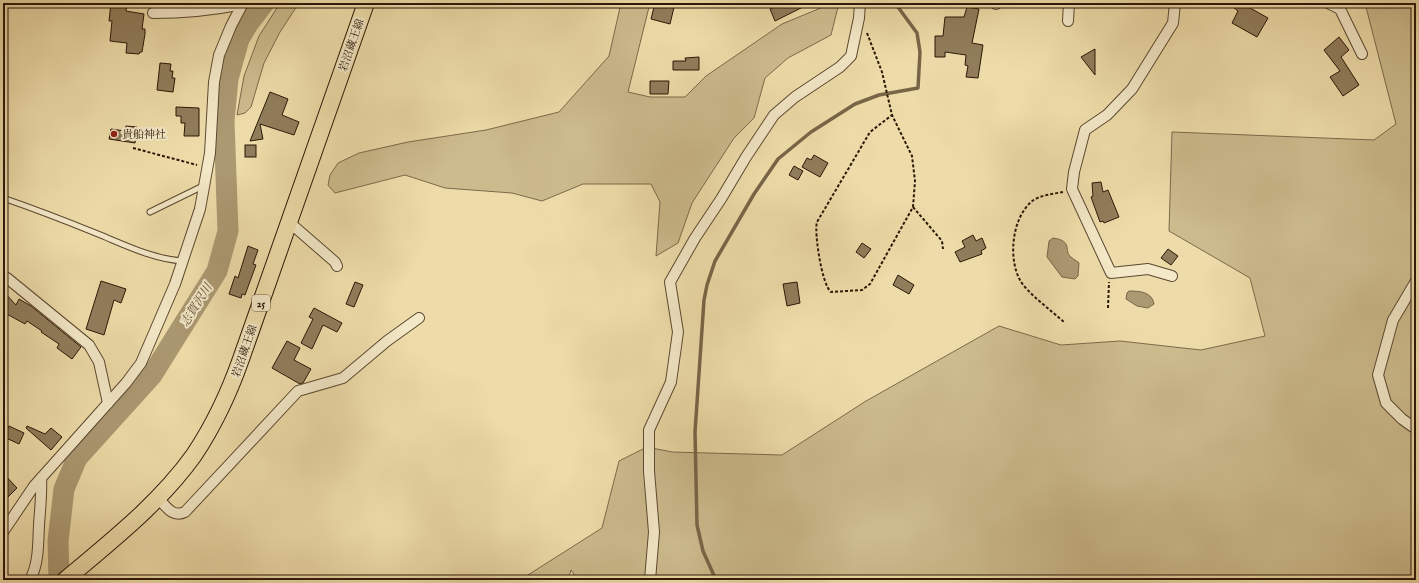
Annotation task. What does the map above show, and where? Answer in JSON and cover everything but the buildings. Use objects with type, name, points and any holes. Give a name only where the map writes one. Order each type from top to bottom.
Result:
[{"type":"main road","name":"岩沼蔵王線","points":[[65,580],[158,498],[193,455],[221,409],[234,378],[366,3]]},
{"type":"street","points":[[153,13],[182,13],[216,9],[243,3]]},
{"type":"street","points":[[3,532],[41,478],[108,403],[141,363],[184,261],[200,209],[210,153],[214,82],[219,55],[230,26],[243,3]]},
{"type":"street","points":[[650,580],[654,532],[649,471],[650,430],[671,382],[678,332],[670,282],[695,238],[721,200],[746,157],[774,115],[795,97],[840,67],[851,56],[859,18],[860,3]]},
{"type":"street","points":[[1068,21],[1069,3]]},
{"type":"street","points":[[1172,276],[1148,269],[1111,273],[1072,189],[1074,172],[1085,130],[1107,115],[1132,89],[1173,23],[1175,3]]},
{"type":"street","points":[[1328,3],[1340,9],[1362,54]]},
{"type":"street","points":[[289,222],[335,262],[337,266]]},
{"type":"street","points":[[7,278],[89,345],[99,362],[108,403]]},
{"type":"street","points":[[1416,281],[1393,320],[1378,375],[1386,403],[1402,419],[1416,429]]},
{"type":"street","points":[[158,498],[170,511],[178,514],[185,512],[298,391],[343,378],[387,341],[419,318]]},
{"type":"street","points":[[30,580],[34,571],[39,546],[42,493],[41,478]]},
{"type":"lane","points":[[150,212],[204,186]]},
{"type":"lane","points":[[3,198],[36,209],[133,249],[172,260],[184,261]]},
{"type":"path","points":[[859,18],[865,27],[882,72],[892,114],[912,156],[915,181],[913,207],[867,288],[836,293],[827,289],[816,231],[817,222],[870,132],[892,114]]},
{"type":"path","points":[[133,148],[195,165]]},
{"type":"path","points":[[1064,322],[1020,281],[1015,262],[1013,236],[1019,220],[1031,202],[1038,198],[1072,189]]},
{"type":"path","points":[[913,207],[942,241],[943,249]]},
{"type":"path","points":[[1108,308],[1111,273]]},
{"type":"shaded area","points":[[280,3],[299,3],[280,32],[264,63],[251,107],[245,113],[237,115],[244,76],[259,36]]},
{"type":"shaded area","points":[[621,3],[650,3],[628,92],[650,97],[685,97],[706,76],[782,24],[823,7],[823,3],[839,3],[831,35],[788,58],[765,78],[754,118],[734,138],[692,203],[678,243],[656,256],[660,202],[651,184],[583,184],[542,201],[512,193],[445,188],[405,175],[335,193],[328,185],[330,175],[338,163],[359,153],[408,142],[486,130],[559,112],[609,56]]},
{"type":"shaded area","points":[[1365,3],[1416,3],[1416,580],[578,580],[571,570],[568,580],[520,580],[602,528],[619,461],[647,447],[672,452],[782,455],[866,401],[999,326],[1061,345],[1120,341],[1201,350],[1265,336],[1250,278],[1169,231],[1172,132],[1374,140],[1396,124]]},
{"type":"shaded area","points":[[1053,238],[1064,241],[1069,255],[1079,263],[1078,276],[1075,279],[1062,277],[1047,257],[1049,241]]},
{"type":"shaded area","points":[[1129,291],[1145,293],[1151,297],[1154,304],[1148,308],[1137,306],[1126,299]]},
{"type":"waterway","name":"志賀沢川","points":[[59,580],[58,541],[64,489],[77,458],[152,375],[217,271],[228,231],[224,121],[228,79],[239,39],[264,3]]},
{"type":"waterway","points":[[716,580],[703,551],[697,525],[695,432],[704,300],[707,285],[715,261],[754,194],[778,159],[811,132],[855,104],[879,95],[918,88],[920,52],[917,33],[895,3]]},
{"type":"place","name":"貴船神社","points":[[114,134]]}]
